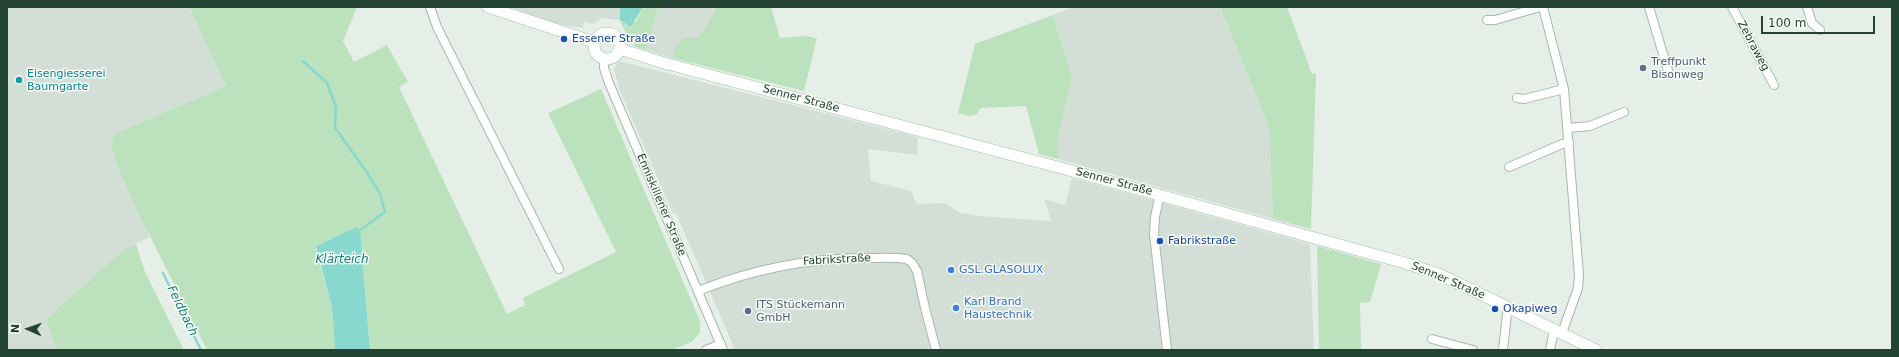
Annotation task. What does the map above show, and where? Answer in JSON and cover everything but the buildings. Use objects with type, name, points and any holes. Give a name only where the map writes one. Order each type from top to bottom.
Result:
[{"type":"street","points":[[430,7],[437,27],[559,268]]},
{"type":"street","points":[[488,7],[594,42]]},
{"type":"street","points":[[1487,20],[1495,20],[1540,7]]},
{"type":"street","points":[[1543,7],[1564,89],[1579,282],[1550,350]]},
{"type":"street","points":[[1649,7],[1669,74]]},
{"type":"street","name":"Zebraweg","points":[[1732,7],[1774,85]]},
{"type":"street","points":[[1807,7],[1812,22],[1820,30]]},
{"type":"street","points":[[609,32],[618,38],[620,49],[614,57],[604,59],[596,53],[594,42],[598,35],[609,32]]},
{"type":"street","name":"Senner Straße","points":[[620,49],[664,63],[1160,194],[1425,269],[1596,350]]},
{"type":"street","name":"Enniskillener Straße","points":[[604,59],[604,68],[609,83],[722,347]]},
{"type":"street","points":[[1517,98],[1524,99],[1564,89]]},
{"type":"street","points":[[1568,128],[1590,126],[1624,112]]},
{"type":"street","points":[[1509,167],[1562,144],[1569,143]]},
{"type":"street","points":[[1160,194],[1155,216],[1154,234],[1167,350]]},
{"type":"street","name":"Fabrikstraße","points":[[698,291],[725,280],[782,265],[844,258],[907,259],[912,263],[917,271],[936,350]]},
{"type":"street","points":[[1503,350],[1507,314],[1510,308]]},
{"type":"street","points":[[1432,339],[1473,350]]},
{"type":"street","points":[[706,350],[722,347]]},
{"type":"shaded area","points":[[7,7],[189,7],[226,86],[114,134],[111,147],[150,237],[124,249],[45,320],[57,348],[52,350],[7,350]]},
{"type":"shaded area","points":[[510,7],[620,7],[620,20],[602,18],[594,24],[584,22],[583,28],[557,24]]},
{"type":"shaded area","points":[[658,7],[717,7],[699,37],[675,49],[672,58],[646,50]]},
{"type":"shaded area","points":[[1074,7],[1220,7],[1269,127],[1273,219],[1058,159],[1058,139],[1072,78],[1053,15]]},
{"type":"shaded area","points":[[619,61],[918,137],[917,155],[868,149],[871,181],[911,191],[917,204],[945,203],[960,213],[978,216],[1051,221],[1044,199],[1065,205],[1072,178],[1310,244],[1314,350],[735,350],[676,213],[673,214],[620,91],[614,70]]},
{"type":"green space","points":[[189,7],[357,7],[343,41],[354,62],[387,45],[408,82],[399,87],[507,314],[525,305],[523,298],[616,252],[548,113],[601,89],[700,321],[700,333],[691,342],[672,350],[370,350],[363,263],[356,227],[318,245],[316,249],[332,308],[335,350],[207,350],[138,212],[111,147],[114,134],[226,86]]},
{"type":"green space","points":[[643,7],[658,7],[646,50],[634,46],[636,39],[626,34],[620,20],[628,26],[636,21]]},
{"type":"green space","points":[[717,7],[771,7],[780,38],[804,36],[817,38],[804,91],[672,58],[675,49],[684,38],[699,37]]},
{"type":"green space","points":[[1220,7],[1287,7],[1312,74],[1316,73],[1311,229],[1273,219],[1269,127]]},
{"type":"green space","points":[[1053,15],[1072,78],[1058,139],[1058,159],[1039,154],[1026,106],[981,108],[976,115],[969,116],[958,113],[975,44]]},
{"type":"green space","points":[[136,244],[145,272],[184,350],[52,350],[57,348],[45,320],[124,249]]},
{"type":"green space","points":[[1317,246],[1381,264],[1370,302],[1360,303],[1361,350],[1319,350]]},
{"type":"water","points":[[620,7],[643,7],[632,25],[629,26],[620,20]]},
{"type":"water","name":"Klärteich","points":[[356,227],[360,230],[370,350],[335,350],[332,308],[316,246]]},
{"type":"waterway","points":[[303,61],[327,83],[336,107],[335,128],[366,171],[380,194],[385,212],[360,230]]},
{"type":"waterway","name":"Feldbach","points":[[163,273],[201,350]]},
{"type":"place","name":"Essener Straße","points":[[564,39]]},
{"type":"place","name":"Treffpunkt Bisonweg","points":[[1643,68]]},
{"type":"place","name":"Eisengiesserei Baumgarte","points":[[19,80]]},
{"type":"place","name":"Fabrikstraße","points":[[1160,241]]},
{"type":"place","name":"GSL.GLASOLUX","points":[[951,270]]},
{"type":"place","name":"Karl Brand Haustechnik","points":[[956,308]]},
{"type":"place","name":"Okapiweg","points":[[1495,309]]},
{"type":"place","name":"ITS Stückemann GmbH","points":[[748,311]]}]
